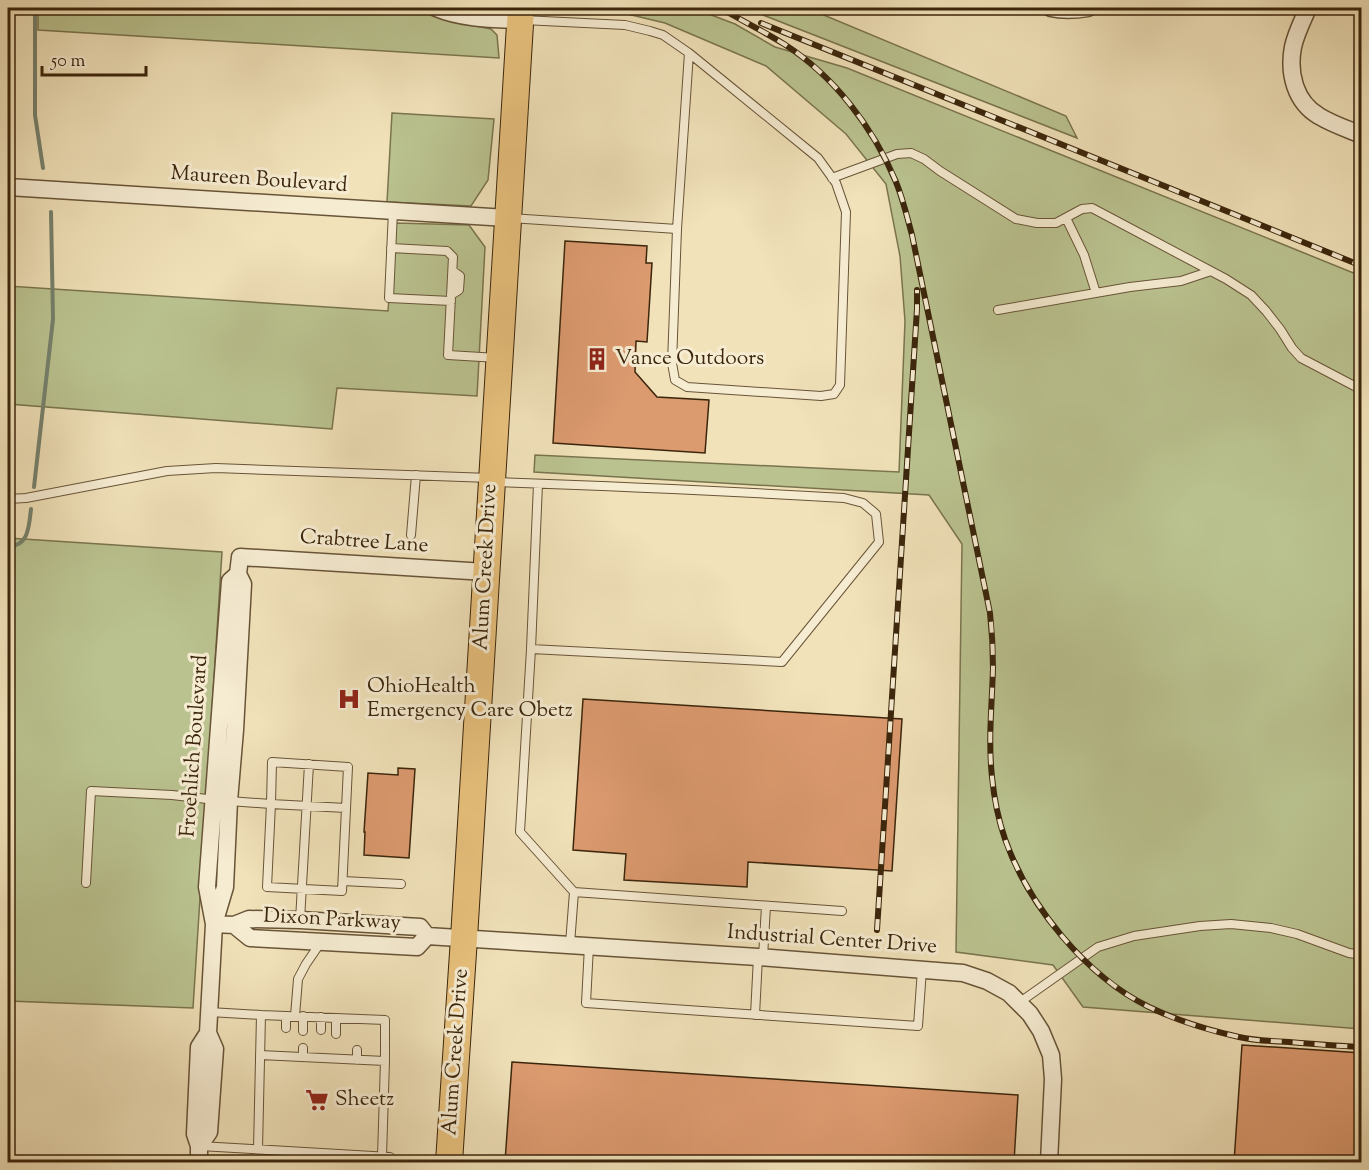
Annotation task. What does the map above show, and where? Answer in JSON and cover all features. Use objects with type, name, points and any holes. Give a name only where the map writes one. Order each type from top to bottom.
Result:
[{"type":"main road","name":"Alum Creek Drive","points":[[449,1162],[520,14]]},
{"type":"street","points":[[436,8],[476,18],[520,14]]},
{"type":"street","points":[[1057,9],[1089,8]]},
{"type":"street","points":[[1308,8],[1293,46],[1292,72],[1299,96],[1318,116],[1362,135]]},
{"type":"street","name":"Maureen Boulevard","points":[[8,187],[507,218]]},
{"type":"street","name":"Crabtree Lane","points":[[239,566],[486,573]]},
{"type":"street","name":"Froehlich Boulevard","points":[[199,1154],[195,1134],[199,1047],[208,1033],[214,924],[225,887],[221,801],[235,730],[243,584],[239,566]]},
{"type":"street","name":"Dixon Parkway","points":[[214,924],[234,925],[249,919],[300,920],[420,927],[427,936],[464,938]]},
{"type":"street","name":"Dixon Parkway","points":[[234,925],[250,938],[417,947],[427,936]]},
{"type":"street","name":"Industrial Center Drive","points":[[464,938],[922,969],[963,973],[987,981],[1020,1002],[1041,1031],[1050,1054],[1053,1079],[1049,1162]]},
{"type":"lane","points":[[520,14],[625,25],[663,35],[689,53],[818,158],[836,183],[846,212],[840,385],[834,394],[821,396],[687,387],[675,380],[672,363],[677,229],[689,53]]},
{"type":"lane","points":[[832,178],[897,154],[911,153],[924,159],[1016,219],[1037,224],[1056,223],[1082,209],[1092,208],[1212,271],[1251,295],[1266,310],[1301,358],[1362,390]]},
{"type":"lane","points":[[393,211],[388,298],[451,298]]},
{"type":"lane","points":[[507,218],[677,229]]},
{"type":"lane","points":[[1066,218],[1084,255],[1096,293]]},
{"type":"lane","points":[[391,248],[447,251],[453,257],[448,355],[499,358]]},
{"type":"lane","points":[[998,310],[1181,281],[1212,271]]},
{"type":"lane","points":[[8,499],[26,498],[166,471],[216,468],[416,475],[538,484],[844,498],[863,502],[876,513],[879,542],[782,662],[531,649]]},
{"type":"lane","points":[[411,536],[416,475]]},
{"type":"lane","points":[[538,484],[520,832],[574,892],[842,911]]},
{"type":"lane","points":[[272,762],[309,764],[348,767],[342,891],[267,887],[272,762]]},
{"type":"lane","points":[[300,920],[309,764]]},
{"type":"lane","points":[[86,883],[92,790],[172,795],[221,801],[346,808]]},
{"type":"lane","points":[[343,881],[401,884]]},
{"type":"lane","points":[[570,944],[574,892]]},
{"type":"lane","points":[[755,1015],[766,906]]},
{"type":"lane","points":[[1020,1002],[1098,947],[1134,936],[1200,926],[1231,924],[1271,928],[1362,955]]},
{"type":"lane","points":[[286,1028],[295,1016],[298,979],[321,942]]},
{"type":"lane","points":[[589,945],[586,1003],[918,1026],[922,969]]},
{"type":"lane","points":[[199,1154],[258,1149],[386,1156],[385,1020],[209,1012]]},
{"type":"lane","points":[[258,1149],[261,1015]]},
{"type":"lane","points":[[295,1016],[303,1030]]},
{"type":"lane","points":[[321,1017],[321,1030]]},
{"type":"lane","points":[[336,1018],[336,1034]]},
{"type":"lane","points":[[358,1019],[358,1030]]},
{"type":"lane","points":[[260,1055],[303,1052],[357,1055],[385,1061]]},
{"type":"green space","points":[[38,8],[417,8],[442,19],[491,29],[497,35],[499,58],[38,30]]},
{"type":"green space","points":[[602,8],[693,8],[735,24],[775,47],[847,68],[1361,276],[1361,1029],[1083,1007],[1053,965],[956,952],[962,544],[929,495],[534,472],[535,455],[899,472],[905,321],[900,256],[886,184],[846,134],[766,66],[665,23]]},
{"type":"green space","points":[[745,8],[807,8],[1066,116],[1077,138]]},
{"type":"green space","points":[[392,113],[494,119],[488,180],[471,206],[387,202]]},
{"type":"green space","points":[[395,223],[469,225],[485,247],[477,396],[337,388],[332,429],[8,404],[8,286],[388,311]]},
{"type":"green space","points":[[8,538],[222,552],[193,1008],[8,1001]]},
{"type":"building","name":"Vance Outdoors","points":[[565,241],[647,246],[646,263],[652,263],[647,342],[636,341],[635,372],[657,397],[709,400],[705,453],[553,443]]},
{"type":"building","points":[[583,699],[902,719],[892,871],[748,862],[747,887],[624,880],[626,854],[573,850]]},
{"type":"building","points":[[398,768],[415,769],[409,858],[364,855],[368,773],[398,775]]},
{"type":"building","points":[[1242,1045],[1362,1053],[1362,1162],[1234,1162]]},
{"type":"building","points":[[512,1062],[1018,1095],[1014,1162],[505,1162]]},
{"type":"waterway","points":[[35,8],[35,115],[43,168]]},
{"type":"waterway","points":[[34,487],[53,319],[51,212]]},
{"type":"waterway","points":[[8,546],[20,543],[24,539],[31,509]]},
{"type":"railway","points":[[720,8],[784,44],[819,71],[835,87],[850,104],[876,142],[887,162],[905,208],[990,613],[993,668],[990,749],[995,800],[1005,839],[1028,889],[1044,913],[1082,958],[1126,994],[1149,1007],[1193,1025],[1245,1038],[1362,1047]]},
{"type":"railway","points":[[761,23],[1362,266]]},
{"type":"railway","points":[[877,930],[917,290]]},
{"type":"place","name":"Vance Outdoors","points":[[597,359]]},
{"type":"place","name":"OhioHealth Emergency Care Obetz","points":[[349,699]]},
{"type":"place","name":"Sheetz","points":[[317,1100]]}]
